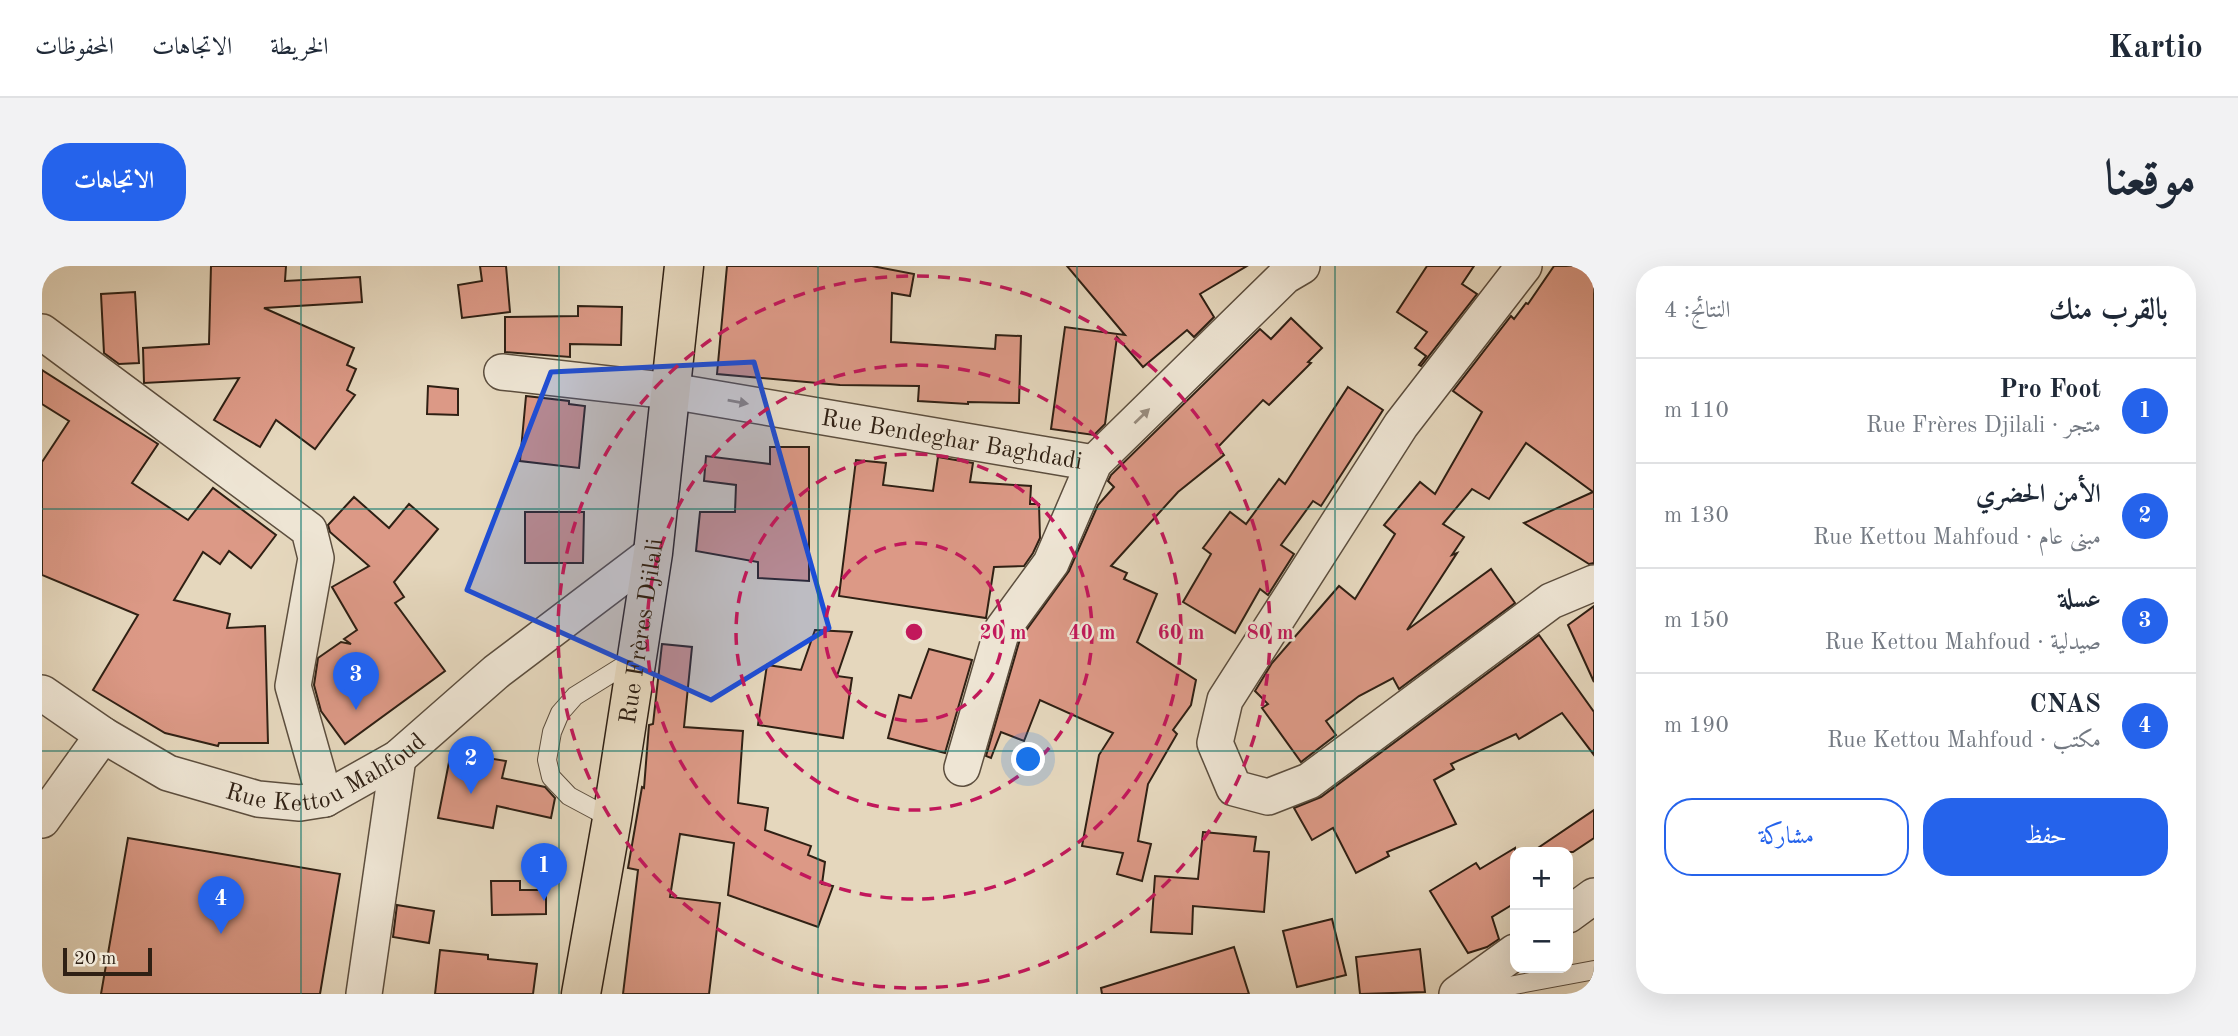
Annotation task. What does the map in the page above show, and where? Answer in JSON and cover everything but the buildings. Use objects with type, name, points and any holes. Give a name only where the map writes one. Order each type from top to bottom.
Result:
[{"type":"main road","name":"Rue Frères Djilali","points":[[581,994],[612,819],[653,553],[684,266]]},
{"type":"street","points":[[1524,266],[1401,425],[1225,700],[1215,743],[1234,788],[1268,797],[1309,781],[1551,601],[1594,583]]},
{"type":"street","name":"Rue Bendeghar Baghdadi","points":[[502,372],[671,391],[1094,463],[1288,269]]},
{"type":"street","points":[[42,332],[309,530],[316,558],[293,686],[325,799]]},
{"type":"street","points":[[962,768],[1002,630],[1051,563],[1094,463]]},
{"type":"street","name":"Rue Kettou Mahfoud","points":[[42,693],[103,735],[168,773],[258,799],[300,803],[325,799],[398,758],[496,672],[653,553]]},
{"type":"street","points":[[42,820],[103,735]]},
{"type":"street","points":[[364,994],[398,758]]},
{"type":"street","points":[[1573,911],[1594,896]]},
{"type":"street","points":[[1457,994],[1510,956]]},
{"type":"lane","points":[[612,819],[569,796],[551,777],[547,760],[552,732],[561,713],[575,696],[636,659]]},
{"type":"lane","points":[[1465,994],[1594,970]]},
{"type":"highlighted area","points":[[754,362],[829,628],[711,700],[467,590],[551,372]]},
{"type":"place","name":"عسلة","points":[[356,710]]},
{"type":"place","name":"الأمن الحضري","points":[[471,794]]},
{"type":"place","name":"Pro Foot","points":[[544,901]]},
{"type":"place","name":"CNAS","points":[[221,934]]}]
